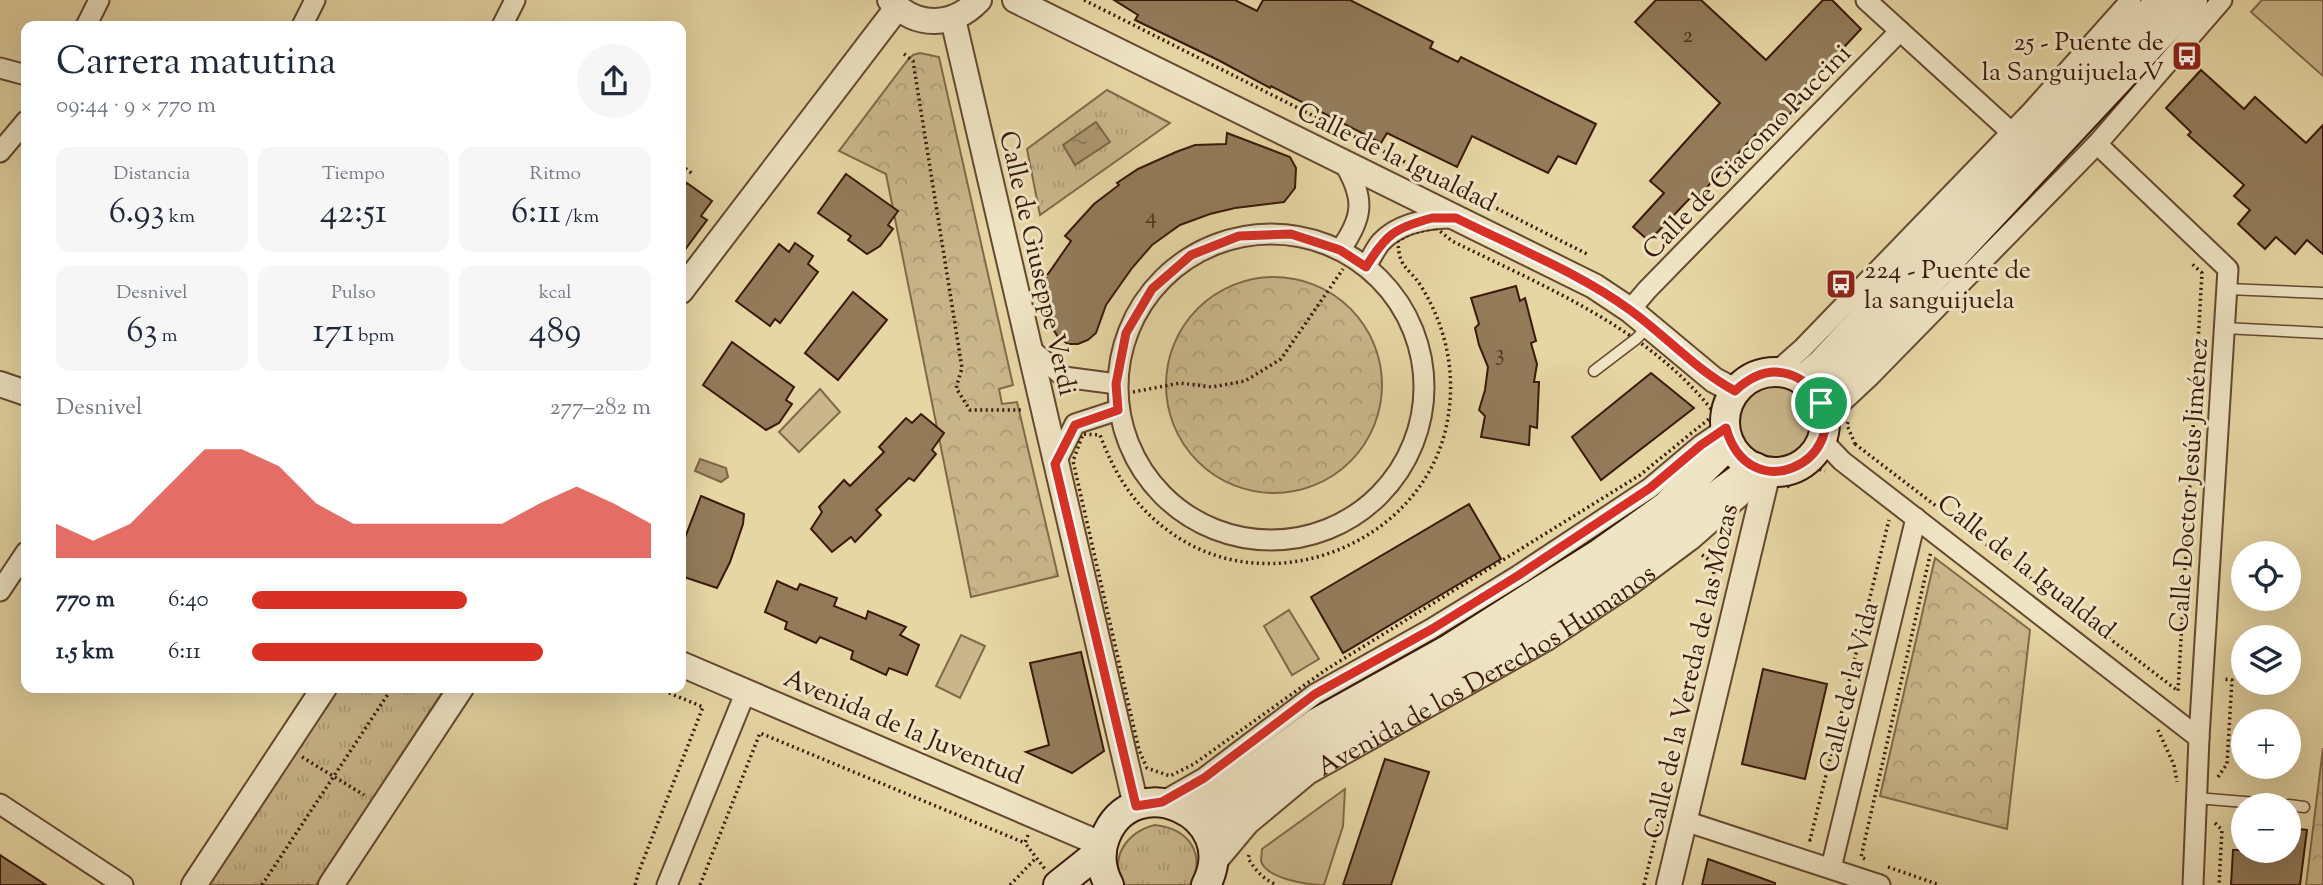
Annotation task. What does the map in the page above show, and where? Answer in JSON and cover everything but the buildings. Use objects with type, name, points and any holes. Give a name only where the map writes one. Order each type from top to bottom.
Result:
[{"type":"main road","points":[[2161,0],[1830,354],[1789,376],[1754,377],[1735,391],[1726,415],[1728,436],[1745,462],[1766,475],[1801,464],[1813,454],[1837,381],[2193,0]]},
{"type":"main road","points":[[1789,376],[1810,386],[1823,420]]},
{"type":"main road","name":"Avenida de los Derechos Humanos","points":[[1102,847],[1115,821],[1161,806],[1219,795],[1316,723],[1447,650],[1601,553],[1665,507],[1728,436]]},
{"type":"main road","name":"Avenida de los Derechos Humanos","points":[[1209,835],[1233,809],[1329,741],[1459,669],[1766,475]]},
{"type":"main road","points":[[1161,806],[1199,820],[1209,835],[1213,851],[1209,880]]},
{"type":"main road","points":[[1102,847],[1103,871],[1107,884]]},
{"type":"main road","points":[[1058,885],[1102,847]]},
{"type":"street","points":[[88,21],[99,0]]},
{"type":"street","points":[[304,21],[315,0]]},
{"type":"street","points":[[504,21],[515,0]]},
{"type":"street","points":[[686,283],[894,4],[914,18],[933,21],[953,19],[967,12],[979,0]]},
{"type":"street","name":"Calle de la Igualdad","points":[[1015,0],[1594,286],[1630,310],[1643,332],[1735,391]]},
{"type":"street","points":[[1866,0],[2011,132]]},
{"type":"street","points":[[1789,376],[1803,348],[2011,132],[2131,0]]},
{"type":"street","points":[[1823,420],[1870,376],[2096,144],[2222,0]]},
{"type":"street","name":"Calle de Giuseppe Verdi","points":[[953,19],[1055,464],[1161,806]]},
{"type":"street","name":"Calle de Giacomo Puccini","points":[[1630,310],[1647,289],[1899,31]]},
{"type":"street","points":[[0,68],[21,74]]},
{"type":"street","points":[[0,152],[21,127]]},
{"type":"street","name":"Calle Doctor Jesús Jiménez","points":[[2096,144],[2228,269],[2199,738],[2206,799],[2193,885]]},
{"type":"street","points":[[1344,163],[1353,178],[1360,201],[1353,258]]},
{"type":"street","points":[[1353,258],[1380,243],[1402,226],[1432,218],[1456,218]]},
{"type":"street","points":[[1291,234],[1353,258],[1394,295],[1414,330],[1423,368],[1423,408],[1412,446],[1392,480],[1364,508],[1330,528],[1291,539],[1251,539],[1213,529],[1178,509],[1150,482],[1129,448],[1117,397],[1126,333],[1152,289],[1191,255],[1239,236],[1291,234]]},
{"type":"street","points":[[1028,347],[1064,377],[1117,397]]},
{"type":"street","points":[[0,384],[21,391]]},
{"type":"street","points":[[1055,464],[1075,425],[1117,397]]},
{"type":"street","name":"Calle de la Igualdad","points":[[1823,420],[1842,461],[2199,738]]},
{"type":"street","name":"Calle de la Vereda de las Mozas","points":[[1670,885],[1766,475]]},
{"type":"street","name":"Avenida de los Derechos Humanos","points":[[1209,880],[1249,824],[1309,774],[1548,640],[1628,587],[1691,540],[1766,475]]},
{"type":"street","name":"Calle de la Vida","points":[[1831,868],[1916,517]]},
{"type":"street","points":[[0,591],[21,560]]},
{"type":"street","name":"Avenida de la Juventud","points":[[686,666],[1102,847]]},
{"type":"street","points":[[667,885],[746,691]]},
{"type":"street","points":[[194,885],[321,693]]},
{"type":"street","points":[[331,885],[458,693]]},
{"type":"street","points":[[0,804],[123,885]]},
{"type":"street","points":[[1685,821],[1831,868],[1884,876]]},
{"type":"lane","points":[[2227,289],[2323,293]]},
{"type":"lane","points":[[2224,328],[2323,333]]},
{"type":"lane","points":[[1594,371],[1643,332]]},
{"type":"lane","points":[[2206,799],[2231,801]]},
{"type":"path","points":[[1084,0],[1589,255]]},
{"type":"path","points":[[904,54],[913,61],[956,328],[962,368],[956,388],[971,410],[1010,412],[1042,409]]},
{"type":"path","points":[[686,169],[694,175]]},
{"type":"path","points":[[1436,228],[1452,241],[1585,307],[1643,332],[1702,396],[1715,414],[1640,475],[1327,669],[1194,764],[1170,776],[1147,768],[1139,750],[1073,461],[1083,434],[1100,435],[1111,464],[1127,491],[1147,514],[1172,534],[1199,549],[1228,559],[1259,564],[1290,564],[1321,558],[1350,547],[1377,531],[1400,511],[1420,486],[1435,460],[1446,430],[1451,400],[1451,369],[1445,338],[1434,309],[1419,282],[1398,259],[1398,241],[1411,233],[1436,228]]},
{"type":"path","points":[[1853,414],[1847,425],[1855,444],[2178,691],[2202,274],[2183,256]]},
{"type":"path","points":[[1117,397],[1180,383],[1212,387],[1245,382],[1281,359],[1335,278],[1353,258]]},
{"type":"path","points":[[1766,475],[1815,468],[1833,473],[1855,444]]},
{"type":"path","points":[[1798,836],[1810,840],[1814,827],[1890,520],[1880,512]]},
{"type":"path","points":[[1874,862],[1861,857],[1931,551],[1941,558]]},
{"type":"path","points":[[1704,557],[1711,561],[1717,587],[1739,592]]},
{"type":"path","points":[[2178,672],[2202,678],[2232,680],[2227,764],[2206,799],[2215,825],[2222,830],[2219,885]]},
{"type":"path","points":[[262,885],[389,693]]},
{"type":"path","points":[[635,885],[703,707],[669,693]]},
{"type":"path","points":[[2157,729],[2174,765],[2177,787]]},
{"type":"path","points":[[700,885],[760,733],[1024,843]]},
{"type":"path","points":[[293,751],[365,795]]},
{"type":"path","points":[[1010,885],[1035,859]]},
{"type":"path","points":[[1884,876],[1940,885]]},
{"type":"green space","points":[[2262,0],[2323,2],[2323,76],[2251,12]]},
{"type":"green space","points":[[920,53],[939,57],[1013,385],[999,389],[1002,404],[1017,402],[1058,576],[971,597],[886,174],[839,151],[907,61]]},
{"type":"green space","points":[[1107,90],[1170,123],[1040,215],[1027,149]]},
{"type":"green space","points":[[1274,277],[1315,285],[1334,295],[1350,309],[1364,325],[1374,344],[1382,385],[1374,426],[1364,445],[1350,461],[1334,475],[1315,485],[1274,493],[1233,485],[1214,475],[1198,461],[1184,445],[1174,426],[1166,385],[1174,344],[1184,325],[1198,309],[1214,295],[1233,285]]},
{"type":"green space","points":[[1776,385],[1797,391],[1807,401],[1813,422],[1807,443],[1797,453],[1776,459],[1755,453],[1745,443],[1739,422],[1745,401],[1755,391]]},
{"type":"green space","points":[[820,389],[840,412],[799,452],[779,432]]},
{"type":"green space","points":[[1935,558],[2030,630],[2007,829],[1880,796]]},
{"type":"green space","points":[[1289,610],[1319,659],[1292,675],[1264,626]]},
{"type":"green space","points":[[961,635],[985,646],[960,698],[936,686]]},
{"type":"green space","points":[[336,693],[442,693],[316,885],[207,885]]},
{"type":"green space","points":[[2323,748],[2323,885],[2306,885]]},
{"type":"green space","points":[[1345,789],[1343,826],[1324,885],[1279,877],[1265,867],[1261,861],[1262,849]]},
{"type":"green space","points":[[1155,825],[1177,832],[1191,844],[1196,863],[1191,885],[1125,885],[1118,865],[1123,847],[1136,833]]},
{"type":"water","points":[[1096,122],[1110,142],[1075,165],[1063,145]]},
{"type":"water","points":[[700,459],[726,468],[728,477],[721,482],[695,471]]},
{"type":"place","name":"25 - Puente de la Sanguijuela V","points":[[2187,56]]},
{"type":"place","name":"224 - Puente de la sanguijuela","points":[[1841,284]]},
{"type":"route","points":[[1432,218],[1456,218],[1594,286],[1630,310],[1714,380],[1735,391],[1754,377],[1765,373],[1785,373],[1810,386],[1821,403],[1825,418],[1822,440],[1813,454],[1801,464],[1786,470],[1768,472],[1755,467],[1737,454],[1730,444],[1726,428],[1701,445],[1650,488],[1519,575],[1432,629],[1315,694],[1204,778],[1162,802],[1136,806],[1055,464],[1075,425],[1118,410],[1116,384],[1126,333],[1152,289],[1191,255],[1239,236],[1291,234],[1340,250],[1366,267],[1380,243],[1402,226],[1432,218]]}]
